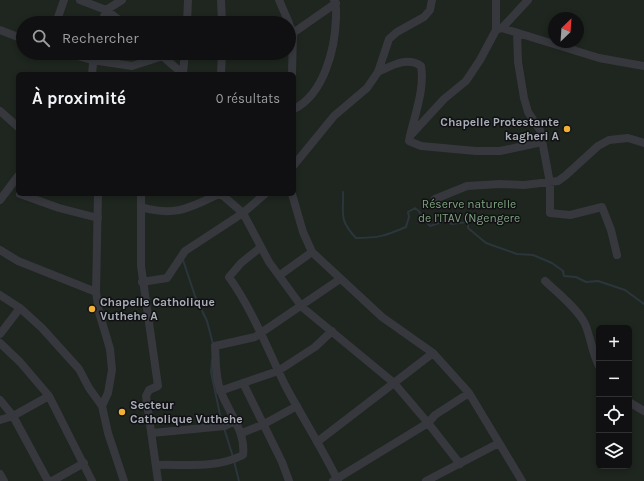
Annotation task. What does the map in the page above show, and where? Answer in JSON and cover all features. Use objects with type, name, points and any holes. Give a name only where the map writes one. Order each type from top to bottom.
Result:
[{"type":"street","points":[[58,16],[64,0]]},
{"type":"street","points":[[80,0],[106,10],[114,16]]},
{"type":"street","points":[[104,16],[106,10],[122,0]]},
{"type":"street","points":[[187,16],[188,0]]},
{"type":"street","points":[[220,0],[221,16]]},
{"type":"street","points":[[279,0],[286,16]]},
{"type":"street","points":[[296,163],[334,116],[367,88],[378,72],[389,39],[397,32],[424,17],[430,10],[432,0]]},
{"type":"street","points":[[496,0],[499,29]]},
{"type":"street","points":[[410,136],[444,99],[466,81],[499,29],[528,0]]},
{"type":"street","points":[[296,31],[335,1]]},
{"type":"street","points":[[296,108],[305,104],[318,85],[332,55],[335,33],[335,1]]},
{"type":"street","points":[[499,29],[599,58],[644,66]]},
{"type":"street","points":[[0,30],[16,36]]},
{"type":"street","points":[[517,33],[518,62],[524,98],[528,112],[540,130],[550,183],[550,213],[570,215],[602,207],[612,230],[617,255]]},
{"type":"street","points":[[92,72],[93,60]]},
{"type":"street","points":[[106,60],[132,66],[148,60]]},
{"type":"street","points":[[167,60],[181,72]]},
{"type":"street","points":[[183,72],[184,60]]},
{"type":"street","points":[[221,72],[222,60]]},
{"type":"street","points":[[292,60],[292,72]]},
{"type":"street","points":[[378,72],[398,63],[417,63],[421,66],[423,76],[421,90],[409,141],[421,146],[476,151],[500,151],[542,142]]},
{"type":"street","points":[[0,111],[16,125]]},
{"type":"street","points":[[435,199],[466,186],[550,183],[565,176],[585,156],[609,140],[628,138],[644,142]]},
{"type":"street","points":[[0,200],[16,178]]},
{"type":"street","points":[[7,189],[16,193]]},
{"type":"street","points":[[25,196],[59,208],[98,218]]},
{"type":"street","points":[[98,196],[96,292],[99,312],[110,349],[112,370],[108,393],[102,406]]},
{"type":"street","points":[[142,196],[140,250],[142,282],[158,386],[149,390],[146,396],[158,481]]},
{"type":"street","points":[[141,207],[158,212],[178,212],[215,196]]},
{"type":"street","points":[[222,196],[243,213],[256,234],[269,262],[302,306],[394,383],[460,464]]},
{"type":"street","points":[[142,282],[167,278],[185,251],[243,213],[263,196]]},
{"type":"street","points":[[292,198],[302,232],[312,252],[340,280],[382,317],[433,353],[469,393],[522,481]]},
{"type":"street","points":[[261,247],[241,263],[229,277],[246,302],[262,332],[278,371],[336,480],[428,423],[435,415],[469,393]]},
{"type":"street","points":[[0,250],[18,261],[96,292]]},
{"type":"street","points":[[280,275],[312,252]]},
{"type":"street","points":[[156,465],[210,466],[228,462],[243,455],[242,433],[220,391],[217,378],[215,346],[255,337],[340,280]]},
{"type":"street","points":[[545,281],[567,300],[585,323],[596,361]]},
{"type":"street","points":[[0,294],[36,321],[79,369],[89,388],[102,406],[108,433],[124,481]]},
{"type":"street","points":[[0,334],[20,308]]},
{"type":"street","points":[[220,391],[278,371],[315,347],[332,331]]},
{"type":"street","points":[[0,343],[33,376],[49,396],[92,481]]},
{"type":"street","points":[[317,442],[433,353]]},
{"type":"street","points":[[243,383],[264,424],[289,481]]},
{"type":"street","points":[[0,420],[13,416],[49,396]]},
{"type":"street","points":[[0,400],[13,416],[48,481]]},
{"type":"street","points":[[632,404],[644,411]]},
{"type":"street","points":[[242,433],[264,424],[296,406]]},
{"type":"street","points":[[152,433],[225,426],[235,421]]},
{"type":"street","points":[[426,481],[499,443]]},
{"type":"street","points":[[52,481],[84,463]]},
{"type":"street","points":[[0,474],[4,481]]},
{"type":"green space","name":"Réserve naturelle de l'ITAV (Ngengere","points":[[0,0],[644,0],[644,481],[0,481]]},
{"type":"waterway","points":[[343,192],[344,221],[356,238],[381,236],[406,227],[409,217],[408,212],[415,208],[420,212],[430,226],[445,221],[452,224],[468,222],[468,228],[486,243],[517,254],[533,255],[552,263],[563,271],[564,276],[576,277],[586,282],[598,281],[625,290],[644,304]]},
{"type":"waterway","points":[[183,260],[195,296],[207,321],[213,344]]},
{"type":"waterway","points":[[212,360],[211,372],[222,424]]},
{"type":"waterway","points":[[224,428],[233,457]]},
{"type":"waterway","points":[[234,461],[239,481]]},
{"type":"place","name":"Chapelle Protestante kagheri A","points":[[567,129]]},
{"type":"place","name":"Chapelle Catholique Vuthehe A","points":[[92,309]]},
{"type":"place","name":"Secteur Catholique Vuthehe","points":[[122,412]]}]
